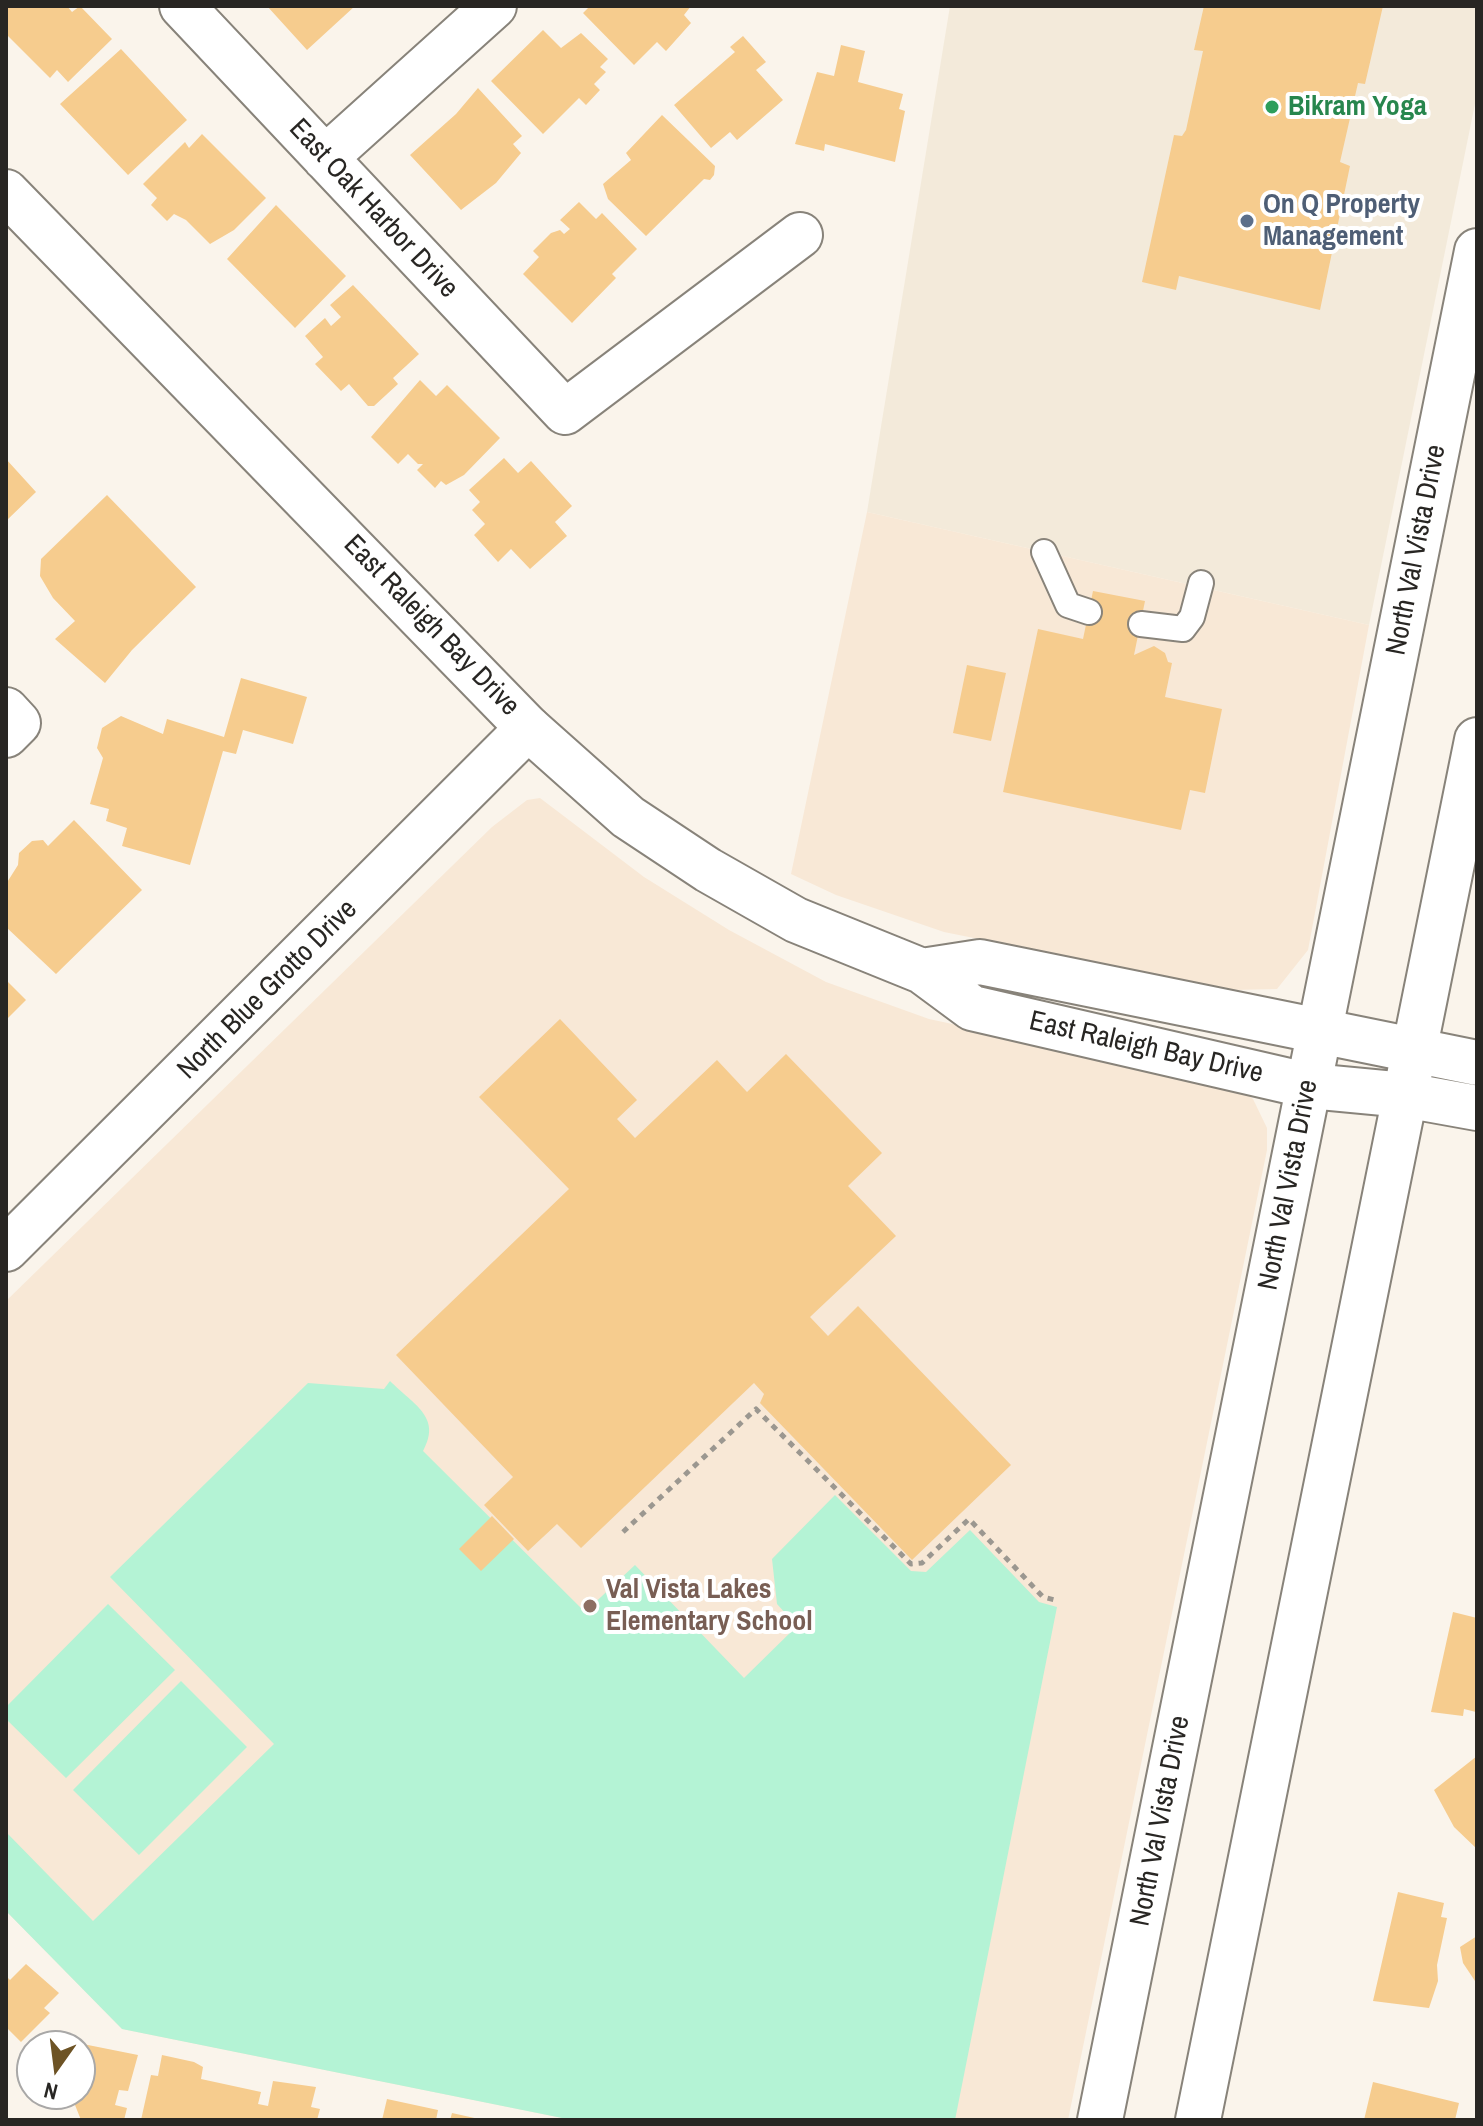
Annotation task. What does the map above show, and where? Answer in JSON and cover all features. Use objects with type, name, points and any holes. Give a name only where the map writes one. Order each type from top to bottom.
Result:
[{"type":"street","name":"East Oak Harbor Drive","points":[[182,6],[565,412],[800,235]]},
{"type":"street","points":[[325,158],[494,6]]},
{"type":"street","name":"East Raleigh Bay Drive","points":[[6,192],[528,728],[628,817],[708,870],[796,920],[922,971],[972,1008],[1310,1086],[1405,1095],[1477,1108]]},
{"type":"street","name":"North Val Vista Drive","points":[[1100,2120],[1477,251]]},
{"type":"street","name":"North Blue Grotto Drive","points":[[12,1231],[528,728]]},
{"type":"street","points":[[1198,2120],[1477,740]]},
{"type":"street","name":"East Raleigh Bay Drive","points":[[922,971],[980,962],[1477,1063]]},
{"type":"lane","points":[[1044,552],[1068,605],[1089,612]]},
{"type":"lane","points":[[1141,624],[1183,629],[1192,617],[1201,583]]},
{"type":"path","points":[[623,1532],[756,1409],[911,1564],[922,1563],[969,1519],[1043,1597],[1059,1601]]},
{"type":"shaded area","points":[[950,6],[1477,6],[1477,94],[1369,625],[867,512]]},
{"type":"shaded area","points":[[867,512],[1369,625],[1308,950],[1277,989],[1232,990],[944,932],[836,895],[791,874]]},
{"type":"shaded area","name":"Val Vista Lakes Elementary School","points":[[540,798],[644,877],[729,930],[826,982],[929,1019],[1237,1085],[1253,1099],[1267,1128],[1267,1150],[1068,2120],[572,2120],[122,2029],[6,1911],[6,1301],[492,827],[527,800]]},
{"type":"green space","points":[[390,1381],[423,1412],[427,1420],[428,1439],[423,1451],[585,1612],[635,1565],[744,1678],[797,1626],[777,1604],[772,1559],[835,1495],[911,1571],[926,1572],[970,1530],[1039,1602],[1057,1607],[955,2120],[572,2120],[122,2029],[6,1911],[6,1832],[93,1921],[274,1744],[110,1577],[308,1383],[384,1389]]},
{"type":"green space","points":[[108,1604],[175,1670],[66,1778],[6,1719],[6,1707]]},
{"type":"green space","points":[[181,1681],[247,1747],[139,1855],[73,1790]]},
{"type":"building","points":[[6,6],[67,6],[72,12],[80,6],[112,39],[68,82],[57,70],[50,78],[6,34]]},
{"type":"building","points":[[267,6],[355,6],[307,50]]},
{"type":"building","points":[[590,6],[691,6],[684,15],[691,23],[666,51],[657,42],[634,65],[583,13]]},
{"type":"building","points":[[1204,6],[1383,6],[1365,84],[1358,83],[1340,162],[1350,166],[1320,310],[1179,276],[1176,290],[1142,282],[1174,135],[1182,136],[1186,130],[1203,51],[1194,50]]},
{"type":"building","points":[[543,30],[561,48],[581,33],[608,59],[600,67],[606,72],[594,84],[600,90],[586,105],[579,98],[543,134],[491,81]]},
{"type":"building","points":[[743,36],[766,62],[756,70],[783,100],[737,140],[730,132],[711,148],[674,105],[735,52],[730,47]]},
{"type":"building","points":[[841,45],[865,51],[858,82],[903,94],[899,109],[905,111],[895,162],[825,144],[824,151],[795,144],[817,72],[834,76]]},
{"type":"building","points":[[121,49],[187,120],[128,175],[60,104]]},
{"type":"building","points":[[478,88],[522,136],[513,144],[521,153],[496,183],[461,210],[410,155],[456,114]]},
{"type":"building","points":[[662,115],[715,166],[714,175],[710,180],[704,179],[646,236],[608,199],[603,184],[631,160],[626,153]]},
{"type":"building","points":[[202,134],[266,198],[234,230],[210,244],[186,220],[174,214],[167,221],[151,205],[157,198],[143,184],[185,142],[189,148]]},
{"type":"building","points":[[579,202],[596,219],[602,213],[637,249],[612,274],[616,278],[572,323],[523,274],[539,257],[533,251],[551,233],[560,230],[564,234],[570,229],[560,220]]},
{"type":"building","points":[[276,205],[346,276],[295,328],[227,259]]},
{"type":"building","points":[[353,285],[419,354],[393,378],[398,384],[374,406],[368,406],[349,384],[341,391],[315,364],[323,357],[305,336],[325,318],[331,326],[341,317],[330,305]]},
{"type":"building","points":[[420,380],[436,396],[447,385],[500,438],[464,475],[446,485],[441,481],[435,488],[417,470],[423,464],[418,464],[408,454],[398,464],[371,437]]},
{"type":"building","points":[[504,458],[518,473],[531,461],[572,506],[555,522],[567,536],[530,569],[511,549],[498,562],[474,535],[485,524],[472,510],[480,502],[469,490]]},
{"type":"building","points":[[6,459],[36,492],[6,521]]},
{"type":"building","points":[[107,495],[196,587],[132,650],[105,683],[55,639],[75,621],[53,598],[40,576],[41,559]]},
{"type":"building","points":[[1093,591],[1145,601],[1134,655],[1154,646],[1165,653],[1168,662],[1172,663],[1165,697],[1222,709],[1205,793],[1190,790],[1181,830],[1003,792],[1038,629],[1083,639]]},
{"type":"building","points":[[967,665],[1006,673],[991,741],[953,733]]},
{"type":"building","points":[[241,678],[307,697],[293,744],[243,730],[236,754],[223,751],[190,865],[122,846],[127,828],[106,821],[109,809],[90,804],[103,758],[97,748],[102,728],[121,716],[163,734],[167,719],[224,737]]},
{"type":"building","points":[[74,820],[142,890],[56,974],[6,927],[6,884],[18,865],[19,853],[32,841],[43,840],[48,846]]},
{"type":"building","points":[[6,980],[26,1000],[6,1020]]},
{"type":"building","points":[[560,1019],[637,1100],[617,1119],[635,1138],[717,1060],[747,1092],[786,1054],[882,1153],[848,1186],[896,1236],[810,1317],[828,1336],[858,1306],[1011,1465],[912,1560],[760,1403],[764,1394],[754,1383],[581,1548],[557,1524],[528,1551],[484,1505],[513,1477],[396,1355],[569,1189],[479,1097]]},
{"type":"building","points":[[492,1516],[514,1539],[481,1571],[459,1549]]},
{"type":"building","points":[[1453,1612],[1477,1618],[1477,1707],[1476,1712],[1464,1709],[1463,1716],[1431,1712]]},
{"type":"building","points":[[1477,1756],[1477,1849],[1454,1827],[1434,1790]]},
{"type":"building","points":[[1398,1892],[1444,1903],[1441,1917],[1447,1918],[1437,1965],[1438,1981],[1429,2008],[1373,2001]]},
{"type":"building","points":[[1477,1936],[1477,1984],[1463,1963],[1460,1947]]},
{"type":"building","points":[[26,1964],[59,1993],[44,2008],[50,2013],[33,2030],[16,2030],[16,2037],[6,2027],[6,1976],[10,1980]]},
{"type":"building","points":[[96,2047],[138,2055],[128,2091],[119,2090],[115,2105],[127,2108],[124,2120],[81,2120],[77,2110],[96,2110]]},
{"type":"building","points":[[162,2055],[203,2067],[201,2079],[261,2092],[258,2104],[268,2106],[273,2081],[316,2087],[311,2107],[320,2109],[317,2120],[141,2120],[151,2075],[158,2076]]},
{"type":"building","points":[[1373,2082],[1459,2103],[1455,2120],[1364,2120]]},
{"type":"building","points":[[387,2099],[438,2110],[436,2120],[382,2120]]},
{"type":"building","points":[[452,2113],[479,2119],[479,2120],[450,2120]]},
{"type":"place","name":"Bikram Yoga","points":[[1272,107]]},
{"type":"place","name":"On Q Property Management","points":[[1247,221]]},
{"type":"place","name":"Val Vista Lakes Elementary School","points":[[590,1606]]}]
